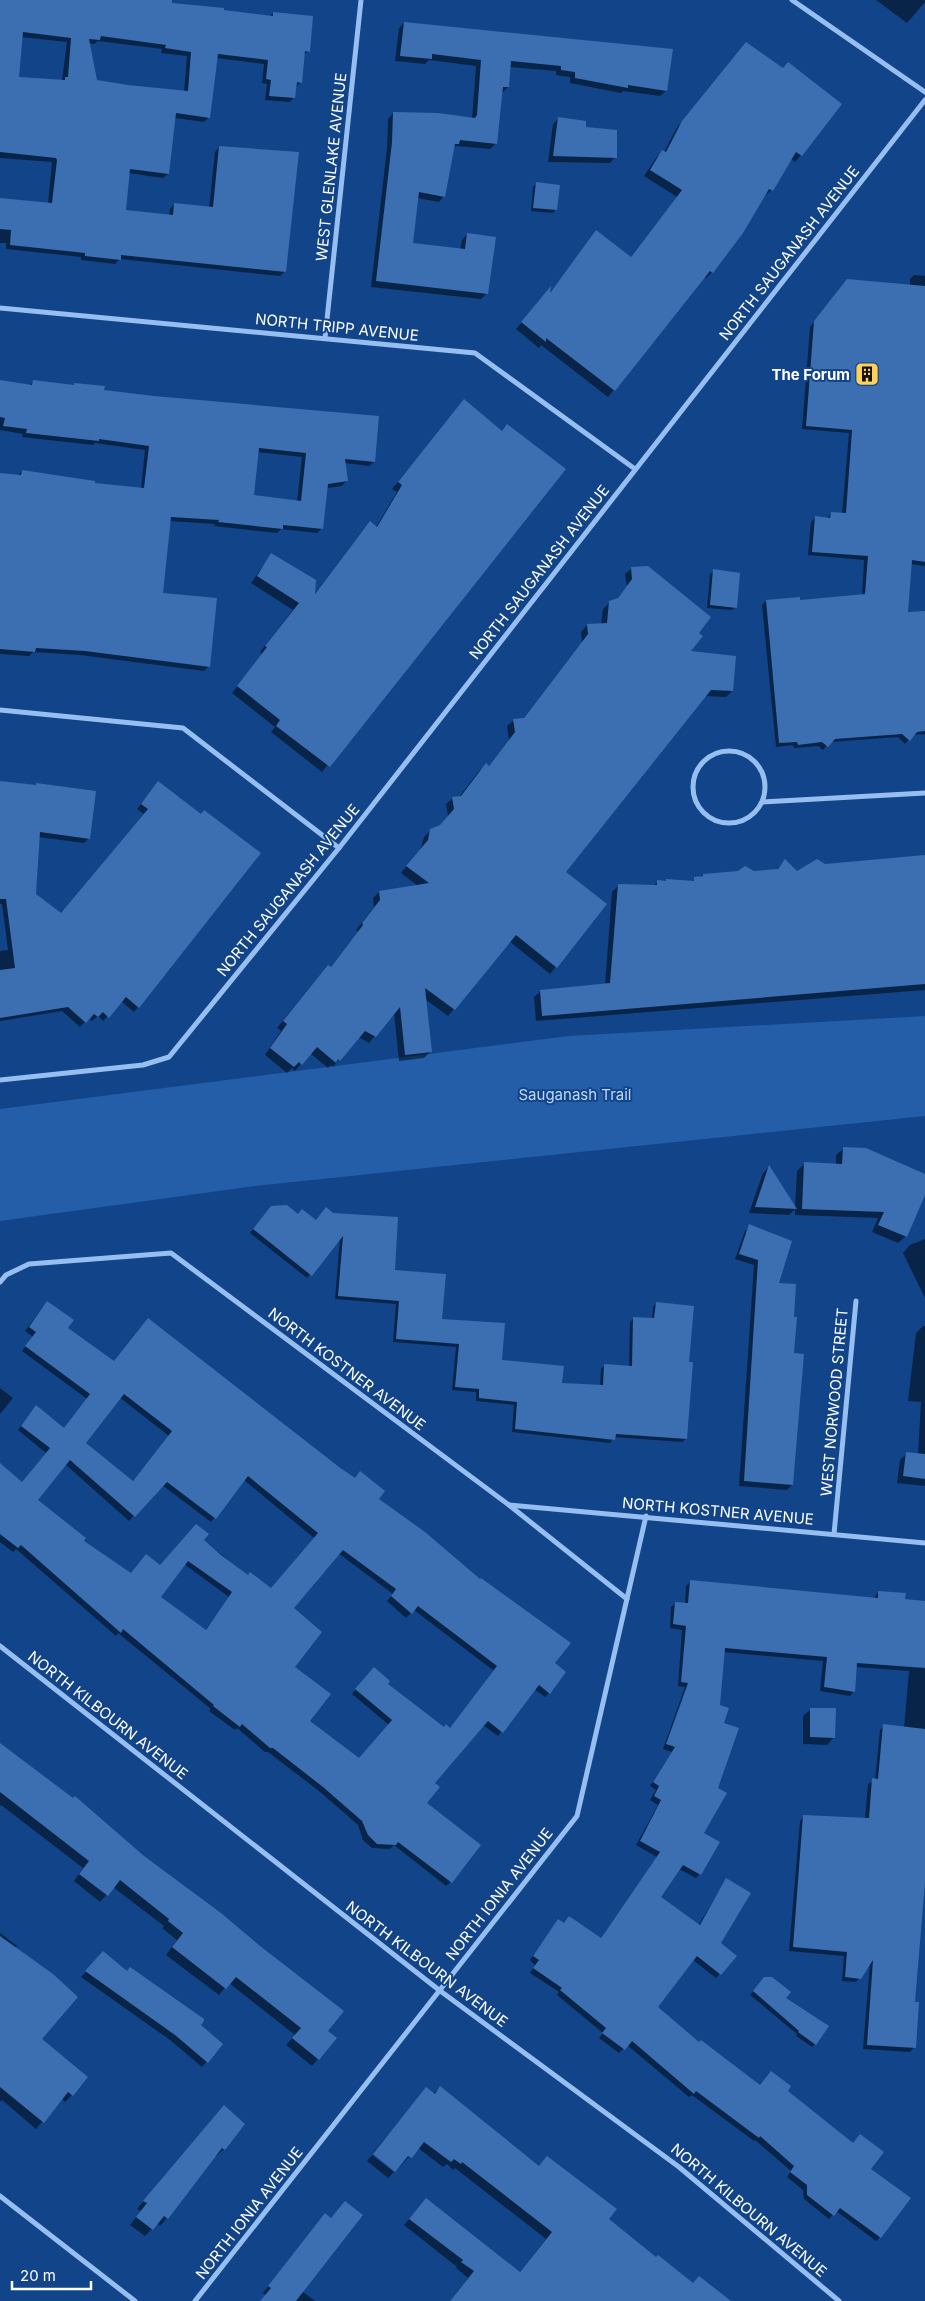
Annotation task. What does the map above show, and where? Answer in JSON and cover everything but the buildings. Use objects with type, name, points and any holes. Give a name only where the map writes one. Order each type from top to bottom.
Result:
[{"type":"street","name":"WEST GLENLAKE AVENUE","points":[[325,338],[361,0]]},
{"type":"street","points":[[792,0],[925,92]]},
{"type":"street","name":"NORTH SAUGANASH AVENUE","points":[[0,1080],[143,1066],[169,1057],[339,848],[925,100]]},
{"type":"street","name":"NORTH TRIPP AVENUE","points":[[0,308],[476,353],[635,469]]},
{"type":"street","points":[[0,710],[183,728],[339,848]]},
{"type":"street","points":[[724,751],[747,755],[762,771],[765,792],[762,802],[755,812],[745,820],[733,823],[720,822],[709,817],[700,808],[695,797],[693,785],[696,773],[703,762],[713,755],[724,751]]},
{"type":"street","points":[[762,802],[925,793]]},
{"type":"street","name":"NORTH KOSTNER AVENUE","points":[[0,1282],[6,1275],[29,1264],[171,1253],[509,1505],[627,1599]]},
{"type":"street","name":"WEST NORWOOD STREET","points":[[834,1534],[856,1301]]},
{"type":"street","name":"NORTH KOSTNER AVENUE","points":[[509,1505],[646,1516],[925,1543]]},
{"type":"street","name":"NORTH IONIA AVENUE","points":[[195,2301],[576,1816],[646,1516]]},
{"type":"street","name":"NORTH KILBOURN AVENUE","points":[[0,1646],[439,1990],[679,2167],[839,2301]]},
{"type":"street","points":[[0,2196],[135,2301]]},
{"type":"green space","name":"Sauganash Trail","points":[[925,1016],[925,1116],[255,1186],[0,1221],[0,1109],[569,1036]]},
{"type":"place","name":"The Forum","points":[[867,374]]}]
